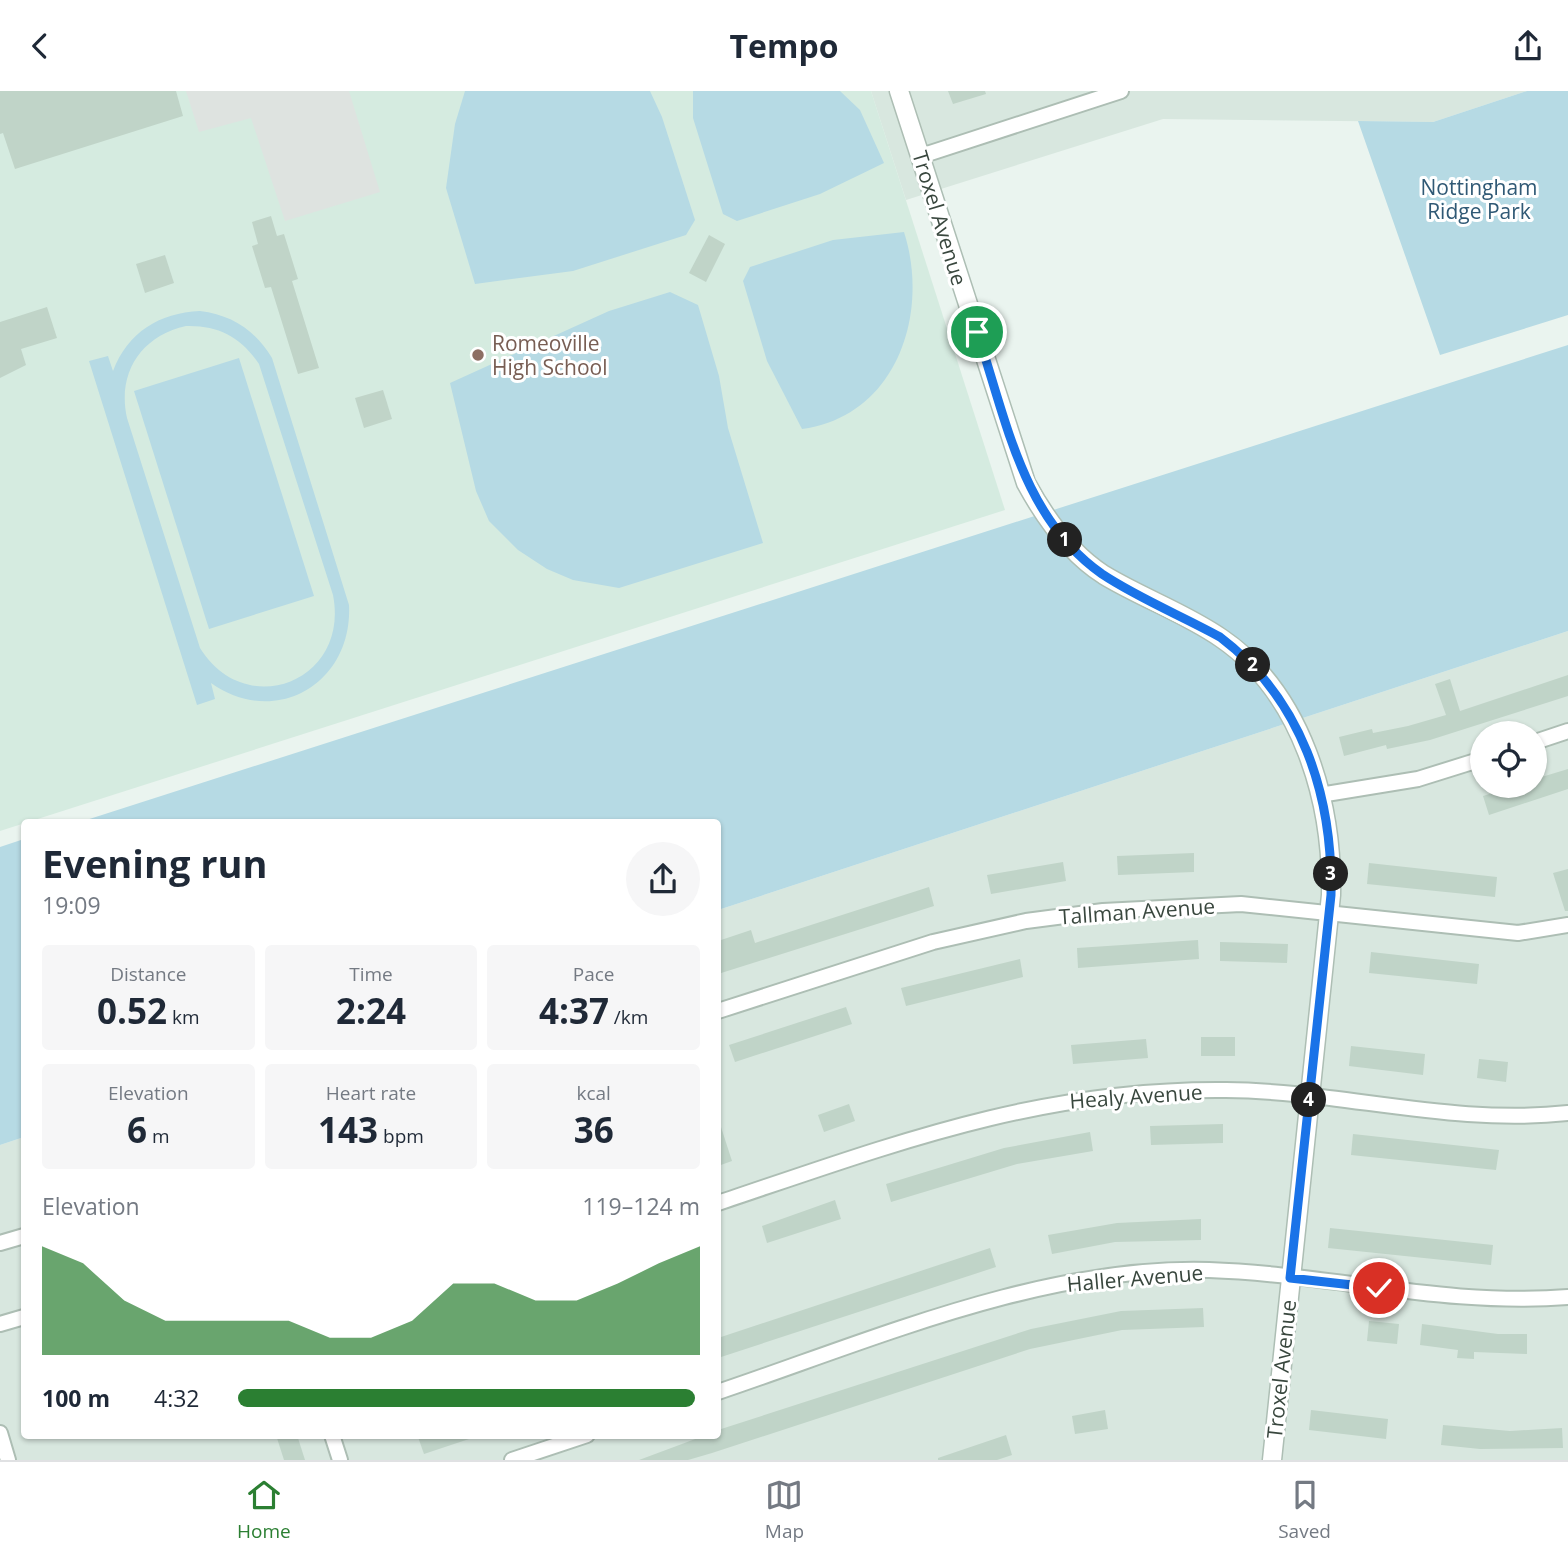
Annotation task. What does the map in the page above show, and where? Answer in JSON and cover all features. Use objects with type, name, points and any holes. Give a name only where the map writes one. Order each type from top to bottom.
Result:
[{"type":"street","name":"Troxel Avenue","points":[[900,91],[1026,483],[1037,503],[1061,535],[1104,575],[1220,637],[1251,662],[1279,695],[1292,718],[1320,795],[1332,852],[1328,914],[1272,1460]]},
{"type":"street","points":[[920,156],[1121,91]]},
{"type":"street","points":[[1547,738],[1568,731]]},
{"type":"street","points":[[1320,795],[1418,779],[1470,763]]},
{"type":"street","name":"Tallman Avenue","points":[[721,1010],[895,953],[1039,919],[1139,908],[1241,904],[1518,933],[1568,925]]},
{"type":"street","name":"Healy Avenue","points":[[721,1202],[930,1133],[1046,1104],[1102,1095],[1185,1090],[1310,1096],[1506,1116],[1568,1113]]},
{"type":"street","points":[[0,1243],[21,1237]]},
{"type":"street","name":"Haller Avenue","points":[[721,1391],[1018,1293],[1079,1280],[1209,1270],[1492,1299],[1568,1297]]},
{"type":"street","points":[[0,1324],[21,1318]]},
{"type":"street","points":[[0,1433],[8,1460]]},
{"type":"street","points":[[333,1439],[340,1460]]},
{"type":"street","points":[[512,1460],[575,1439]]},
{"type":"shaded area","name":"Romeoville High School","points":[[0,91],[871,91],[1005,510],[38,819],[21,819],[21,824],[0,831]]},
{"type":"shaded area","points":[[186,91],[349,91],[380,192],[285,221],[251,118],[199,132]]},
{"type":"shaded area","points":[[871,91],[1527,91],[1433,122],[1163,119],[906,200]]},
{"type":"shaded area","points":[[1568,631],[1568,1460],[0,1460],[0,1145],[21,1138],[21,1439],[721,1439],[721,909]]},
{"type":"green space","points":[[465,91],[650,91],[662,117],[695,220],[686,235],[573,271],[475,284],[446,188],[455,124]]},
{"type":"green space","points":[[693,91],[840,91],[860,110],[884,163],[820,194],[737,221],[723,214],[693,118]]},
{"type":"green space","name":"Nottingham Ridge Park","points":[[1527,91],[1568,91],[1568,315],[1440,355],[1358,121],[1433,122]]},
{"type":"green space","points":[[904,232],[911,263],[912,295],[908,327],[898,356],[883,382],[862,404],[835,420],[802,429],[767,361],[743,281],[750,267],[833,240]]},
{"type":"green space","points":[[670,292],[698,305],[719,376],[728,428],[763,543],[619,588],[573,580],[547,569],[518,550],[489,521],[476,491],[450,383],[609,311]]},
{"type":"green space","points":[[200,311],[232,320],[258,339],[272,358],[349,605],[347,633],[338,657],[324,676],[306,691],[284,699],[261,701],[236,696],[211,683],[215,699],[197,705],[89,361],[108,356],[113,371],[119,357],[136,335],[158,321]],"holes":[[[186,326],[198,326],[228,335],[244,347],[259,364],[333,595],[334,625],[326,650],[311,669],[290,681],[267,686],[243,683],[220,670],[200,648],[127,418],[126,386],[136,359],[156,338]]]},
{"type":"green space","points":[[1568,345],[1568,631],[721,909],[721,819],[89,819]]},
{"type":"green space","points":[[239,358],[314,596],[209,629],[134,391]]},
{"type":"green space","points":[[21,840],[21,1138],[0,1145],[0,847]]},
{"type":"building","points":[[0,91],[176,91],[183,116],[15,169],[3,133],[0,134]]},
{"type":"building","points":[[948,91],[985,91],[986,94],[953,104]]},
{"type":"building","points":[[271,216],[277,236],[284,234],[298,279],[292,281],[319,368],[298,374],[271,287],[265,288],[252,246],[258,244],[252,222]]},
{"type":"building","points":[[709,235],[725,244],[706,282],[689,273]]},
{"type":"building","points":[[165,255],[174,283],[145,293],[136,264]]},
{"type":"building","points":[[47,307],[57,338],[21,349],[26,365],[0,378],[0,322]]},
{"type":"building","points":[[383,390],[392,419],[364,428],[355,398]]},
{"type":"building","points":[[1568,675],[1568,696],[1490,721],[1470,721],[1470,727],[1430,740],[1387,749],[1386,745],[1344,756],[1339,737],[1372,729],[1373,733],[1408,726],[1446,715],[1435,684],[1450,679],[1460,711]]},
{"type":"building","points":[[1568,769],[1568,789],[1547,796],[1547,775]]},
{"type":"building","points":[[1484,798],[1541,798],[1489,815]]},
{"type":"building","points":[[1194,853],[1194,872],[1118,875],[1117,856]]},
{"type":"building","points":[[1063,862],[1066,881],[991,894],[987,875]]},
{"type":"building","points":[[1369,863],[1497,877],[1495,897],[1367,884]]},
{"type":"building","points":[[1568,869],[1568,911],[1565,911],[1553,873]]},
{"type":"building","points":[[929,887],[934,906],[721,973],[721,940],[751,930],[755,943]]},
{"type":"building","points":[[1198,940],[1199,959],[1078,968],[1077,948]]},
{"type":"building","points":[[1220,942],[1288,944],[1287,963],[1220,961]]},
{"type":"building","points":[[1371,952],[1479,964],[1477,984],[1369,973]]},
{"type":"building","points":[[1020,959],[1023,977],[906,1006],[901,988]]},
{"type":"building","points":[[846,1007],[852,1024],[735,1062],[729,1045]]},
{"type":"building","points":[[1201,1037],[1235,1037],[1235,1056],[1201,1056]]},
{"type":"building","points":[[1146,1039],[1148,1058],[1073,1064],[1071,1045]]},
{"type":"building","points":[[1351,1046],[1425,1054],[1423,1075],[1349,1066]]},
{"type":"building","points":[[1479,1059],[1508,1062],[1506,1082],[1477,1078]]},
{"type":"building","points":[[849,1104],[855,1121],[824,1132],[818,1115]]},
{"type":"building","points":[[1223,1124],[1223,1143],[1151,1145],[1150,1126]]},
{"type":"building","points":[[721,1127],[732,1161],[721,1165]]},
{"type":"building","points":[[1090,1132],[1093,1151],[1017,1164],[891,1202],[886,1184],[1004,1148]]},
{"type":"building","points":[[1353,1134],[1499,1150],[1496,1170],[1351,1155]]},
{"type":"building","points":[[835,1200],[841,1219],[767,1243],[762,1226]]},
{"type":"building","points":[[1201,1219],[1201,1240],[1115,1242],[1052,1254],[1048,1235],[1117,1223]]},
{"type":"building","points":[[1330,1228],[1493,1245],[1491,1265],[1328,1248]]},
{"type":"building","points":[[990,1248],[996,1267],[721,1357],[721,1337]]},
{"type":"building","points":[[1203,1308],[1204,1327],[1122,1330],[1030,1349],[688,1460],[639,1460],[695,1439],[721,1439],[721,1429],[1031,1329],[1121,1311]]},
{"type":"building","points":[[1369,1321],[1399,1324],[1397,1344],[1367,1341]]},
{"type":"building","points":[[1422,1324],[1498,1334],[1527,1334],[1527,1354],[1474,1352],[1474,1359],[1457,1358],[1458,1350],[1420,1345]]},
{"type":"building","points":[[1105,1410],[1108,1429],[1075,1434],[1072,1416]]},
{"type":"building","points":[[1311,1410],[1388,1419],[1386,1439],[1309,1430]]},
{"type":"building","points":[[1443,1425],[1510,1431],[1562,1428],[1563,1448],[1480,1449],[1441,1445]]},
{"type":"building","points":[[1006,1435],[1012,1455],[997,1460],[938,1460],[938,1458]]},
{"type":"building","points":[[277,1439],[298,1439],[305,1460],[284,1460]]},
{"type":"building","points":[[419,1439],[469,1439],[424,1454]]},
{"type":"place","name":"Romeoville High School","points":[[478,355]]},
{"type":"route","points":[[977,332],[1026,483],[1061,535],[1082,558],[1104,575],[1234,647],[1262,673],[1279,695],[1301,738],[1327,820],[1332,852],[1331,895],[1290,1278],[1379,1288]]}]
